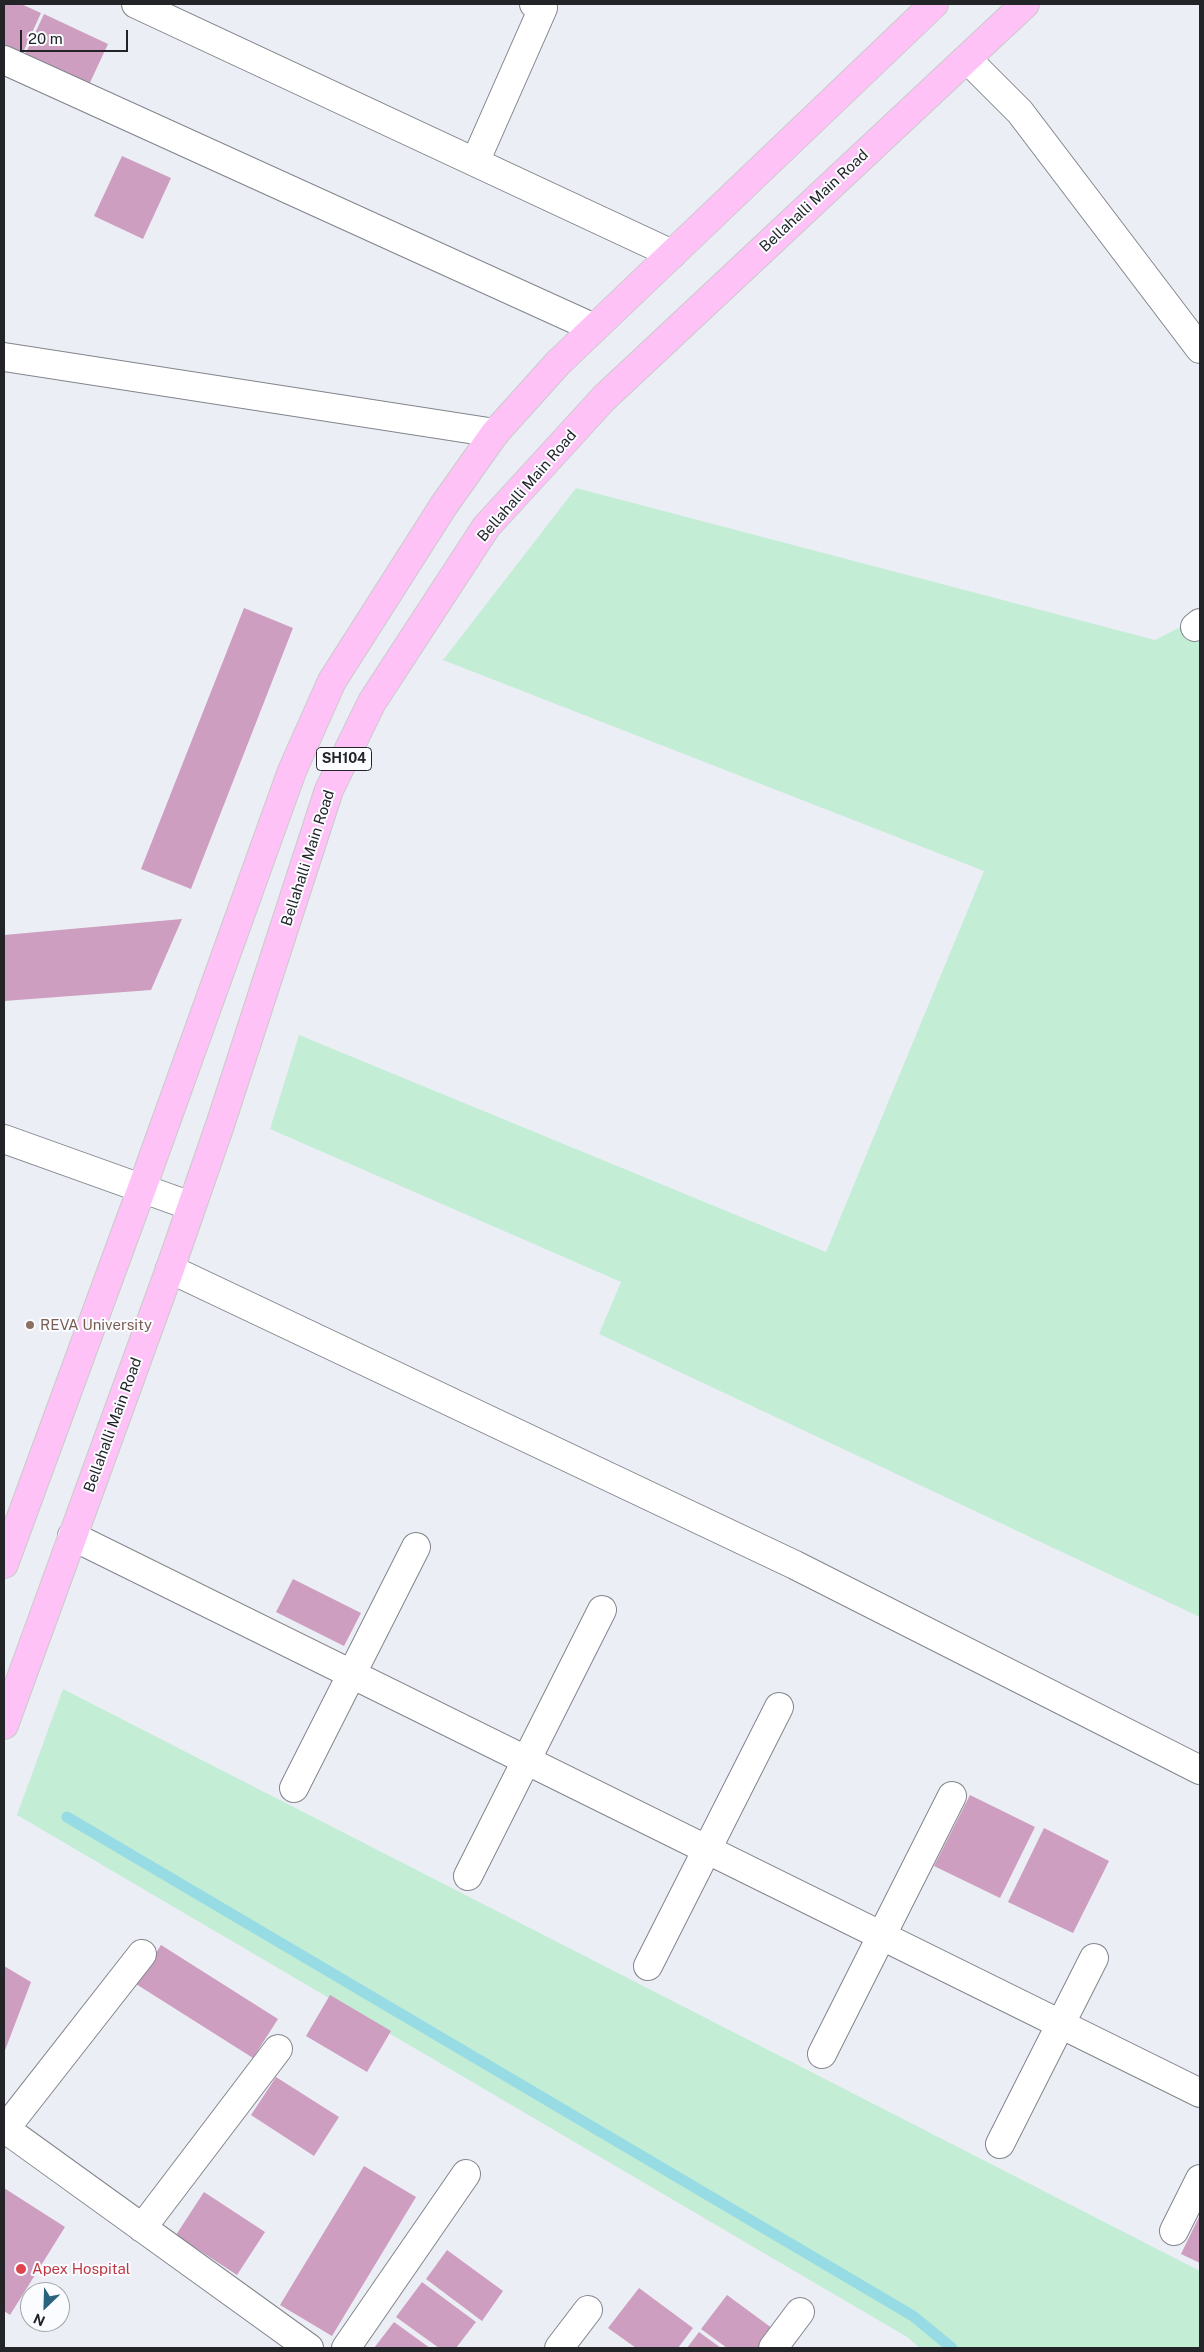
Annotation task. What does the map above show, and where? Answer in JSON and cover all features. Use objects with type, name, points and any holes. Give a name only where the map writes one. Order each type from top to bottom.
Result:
[{"type":"main road","name":"SH104","points":[[4,1564],[292,771],[332,681],[444,505],[495,433],[558,363],[934,4]]},
{"type":"main road","name":"Bellahalli Main Road","points":[[4,1725],[170,1269],[223,1116],[329,790],[372,702],[486,528],[604,398],[1025,4]]},
{"type":"street","points":[[136,4],[672,254]]},
{"type":"street","points":[[475,162],[543,8],[534,4]]},
{"type":"street","points":[[966,59],[1020,112],[1200,349]]},
{"type":"street","points":[[4,60],[594,328]]},
{"type":"street","points":[[4,356],[495,433]]},
{"type":"street","points":[[4,1139],[191,1206]]},
{"type":"street","points":[[170,1269],[795,1565],[1200,1770]]},
{"type":"street","points":[[72,1536],[1200,2094]]},
{"type":"street","points":[[294,1788],[416,1547]]},
{"type":"street","points":[[468,1876],[602,1610]]},
{"type":"street","points":[[648,1966],[779,1707]]},
{"type":"street","points":[[822,2054],[952,1796]]},
{"type":"street","points":[[142,1954],[4,2129],[309,2348]]},
{"type":"street","points":[[1000,2144],[1094,1958]]},
{"type":"street","points":[[142,2228],[278,2049]]},
{"type":"street","points":[[346,2348],[466,2174]]},
{"type":"street","points":[[1174,2231],[1200,2179]]},
{"type":"street","points":[[559,2348],[588,2310]]},
{"type":"street","points":[[773,2348],[800,2312]]},
{"type":"green space","points":[[576,488],[1155,640],[1200,617],[1200,1617],[599,1334],[621,1282],[270,1129],[299,1035],[826,1252],[984,871],[443,660]]},
{"type":"green space","points":[[63,1689],[1200,2271],[1200,2348],[920,2348],[907,2337],[17,1815]]},
{"type":"building","points":[[4,4],[21,4],[41,13],[21,57],[4,49]]},
{"type":"building","points":[[44,14],[108,44],[87,89],[23,59]]},
{"type":"building","points":[[122,156],[171,178],[143,239],[94,216]]},
{"type":"building","points":[[244,608],[293,628],[191,889],[141,869]]},
{"type":"building","points":[[182,919],[151,990],[4,1001],[4,935]]},
{"type":"building","points":[[293,1579],[361,1613],[344,1646],[276,1612]]},
{"type":"building","points":[[970,1795],[1035,1827],[1000,1898],[934,1866]]},
{"type":"building","points":[[1044,1828],[1109,1861],[1073,1933],[1008,1902]]},
{"type":"building","points":[[161,1945],[278,2019],[253,2058],[136,1984]]},
{"type":"building","points":[[4,1966],[31,1982],[4,2053]]},
{"type":"building","points":[[330,1995],[391,2031],[367,2072],[306,2036]]},
{"type":"building","points":[[276,2077],[339,2117],[314,2156],[251,2115]]},
{"type":"building","points":[[364,2166],[416,2197],[332,2336],[280,2305]]},
{"type":"building","name":"Apex Hospital","points":[[4,2188],[65,2227],[31,2282],[20,2282],[20,2299],[10,2315],[4,2311]]},
{"type":"building","points":[[204,2192],[265,2232],[237,2275],[176,2235]]},
{"type":"building","points":[[1200,2215],[1200,2263],[1181,2254]]},
{"type":"building","points":[[447,2250],[503,2291],[482,2321],[426,2279]]},
{"type":"building","points":[[422,2282],[476,2322],[456,2348],[439,2348],[396,2317]]},
{"type":"building","points":[[639,2288],[693,2328],[678,2348],[636,2348],[608,2328]]},
{"type":"building","points":[[727,2295],[776,2331],[763,2348],[727,2348],[701,2329]]},
{"type":"building","points":[[394,2322],[430,2348],[374,2348]]},
{"type":"building","points":[[699,2332],[721,2348],[687,2348]]},
{"type":"waterway","points":[[67,1817],[913,2316],[952,2348]]},
{"type":"place","name":"REVA University","points":[[30,1325]]},
{"type":"place","name":"Apex Hospital","points":[[21,2269]]}]
